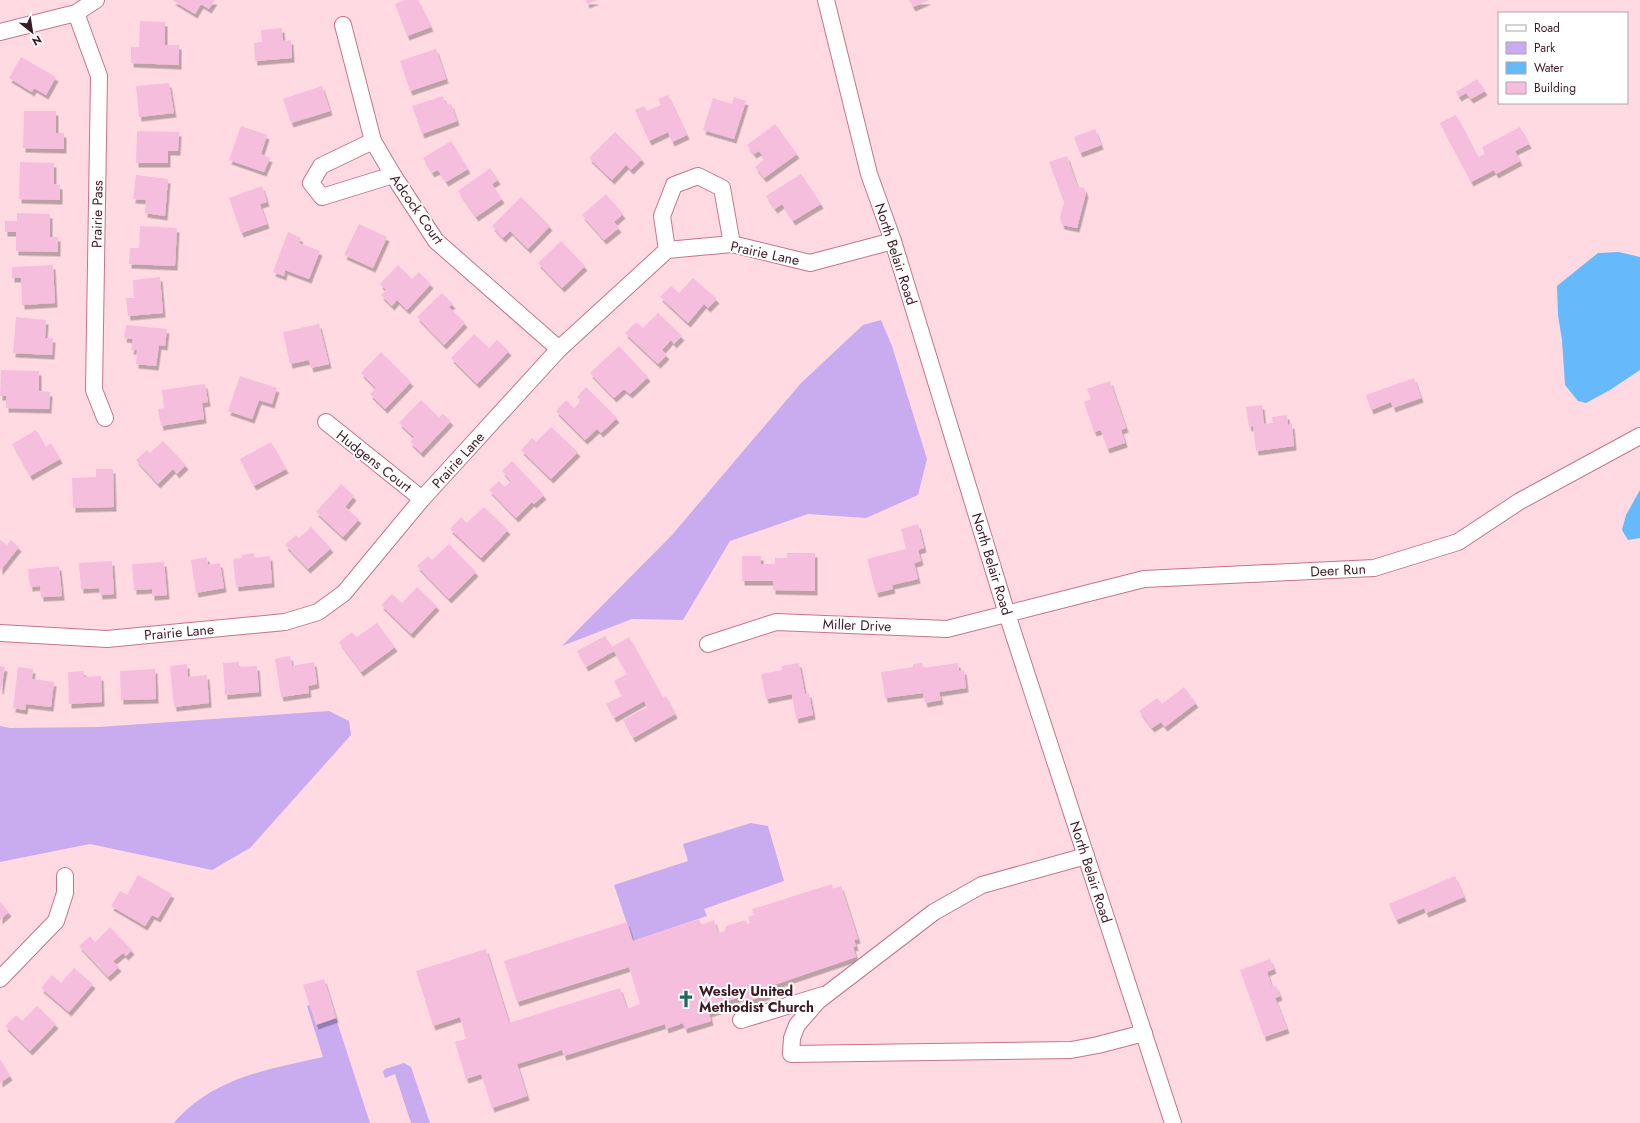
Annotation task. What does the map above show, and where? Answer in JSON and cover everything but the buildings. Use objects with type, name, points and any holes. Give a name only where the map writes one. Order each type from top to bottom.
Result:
[{"type":"street","points":[[0,32],[76,14],[96,0]]},
{"type":"street","name":"North Belair Road","points":[[826,0],[869,174],[893,241],[1007,614],[1173,1123]]},
{"type":"street","name":"Prairie Pass","points":[[76,14],[99,76],[94,390],[105,418]]},
{"type":"street","name":"Adcock Court","points":[[343,25],[373,141],[393,176],[436,241],[559,349]]},
{"type":"street","points":[[373,141],[321,166],[311,183],[322,197],[393,176]]},
{"type":"street","points":[[667,250],[662,216],[674,185],[698,176],[722,188],[732,244]]},
{"type":"street","name":"Prairie Lane","points":[[0,633],[107,639],[285,622],[318,612],[344,593],[422,499],[559,349],[667,250],[732,244],[810,263],[893,241]]},
{"type":"street","name":"Hudgens Court","points":[[326,422],[422,499]]},
{"type":"street","name":"Deer Run","points":[[1007,614],[1144,579],[1374,568],[1458,542],[1520,501],[1640,436]]},
{"type":"street","name":"Miller Drive","points":[[708,644],[776,622],[947,629],[1007,614]]},
{"type":"street","points":[[1086,856],[982,885],[934,912],[818,1001],[797,1025],[792,1038],[791,1054],[1071,1050],[1098,1045],[1144,1033]]},
{"type":"street","points":[[0,979],[56,921],[65,893],[65,876]]},
{"type":"street","points":[[741,1020],[828,994]]},
{"type":"green space","points":[[881,320],[892,346],[927,459],[918,495],[866,518],[808,514],[730,541],[683,620],[632,619],[562,646],[672,535],[801,383],[863,325]]},
{"type":"green space","points":[[329,711],[349,721],[351,735],[250,848],[212,870],[90,844],[0,862],[0,726],[10,728],[99,727]]},
{"type":"green space","points":[[751,823],[768,826],[784,881],[704,909],[707,916],[633,941],[614,885],[688,861],[683,844]]},
{"type":"green space","points":[[329,997],[370,1123],[174,1123],[189,1108],[206,1095],[242,1078],[262,1071],[323,1057],[307,1006]]},
{"type":"green space","points":[[404,1063],[411,1067],[430,1123],[411,1123],[395,1074],[385,1078],[383,1072],[385,1069]]},
{"type":"water","points":[[1619,252],[1640,257],[1640,370],[1610,390],[1586,403],[1578,401],[1565,385],[1562,340],[1558,315],[1557,286],[1598,253]]},
{"type":"water","points":[[1640,490],[1640,538],[1628,540],[1622,530],[1626,515]]},
{"type":"place","name":"Wesley United Methodist Church","points":[[686,999]]}]
